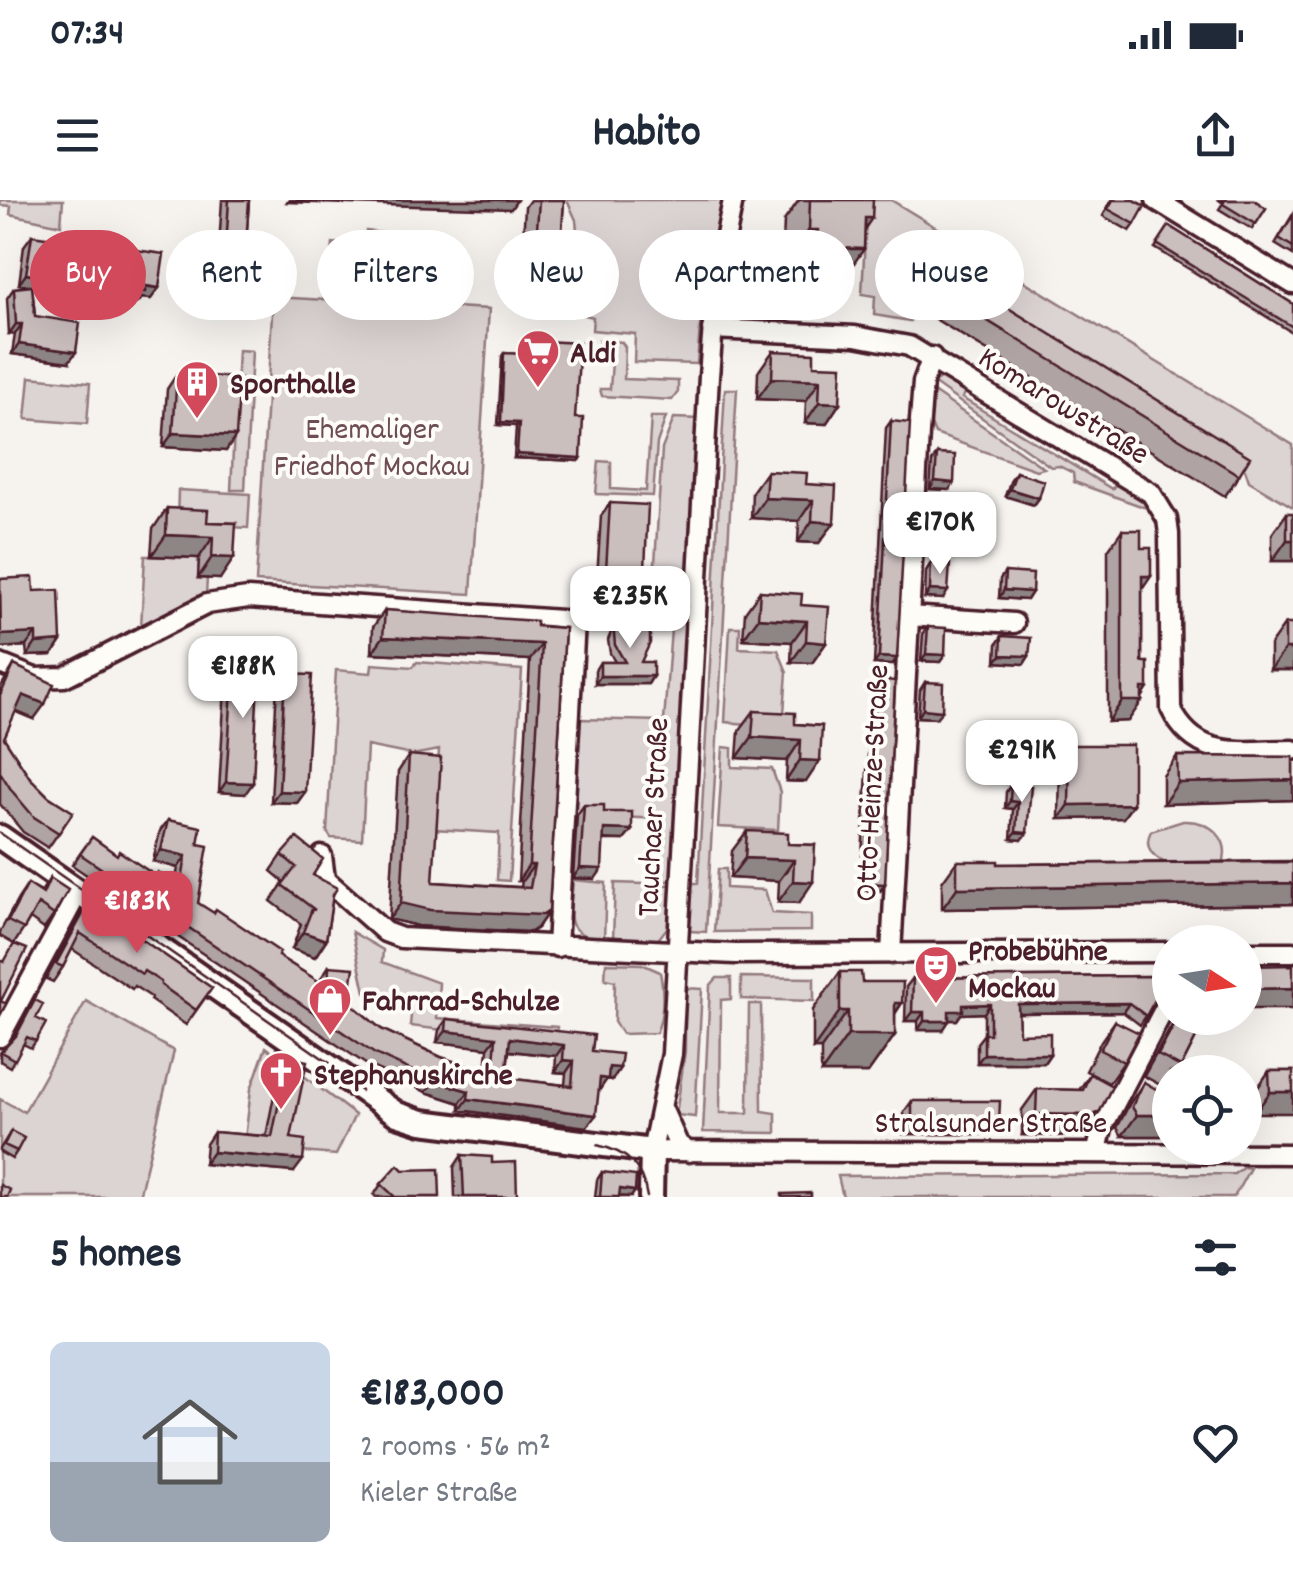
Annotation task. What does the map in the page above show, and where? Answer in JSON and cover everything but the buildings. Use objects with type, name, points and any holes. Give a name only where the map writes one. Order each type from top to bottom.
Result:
[{"type":"main road","points":[[0,837],[397,1114],[422,1122],[652,1152]]},
{"type":"main road","name":"Tauchaer Straße","points":[[652,1152],[652,1197]]},
{"type":"street","name":"Tauchaer Straße","points":[[652,1152],[672,1054],[712,328],[733,200]]},
{"type":"street","points":[[1156,200],[1293,284]]},
{"type":"street","name":"Komarowstraße","points":[[712,328],[855,336],[909,346],[1151,493],[1167,519],[1169,534],[1170,709],[1179,727],[1203,746],[1220,750],[1293,750]]},
{"type":"street","name":"Otto-Heinze-Straße","points":[[891,954],[924,382],[932,357]]},
{"type":"street","points":[[0,664],[35,678],[64,676],[207,604],[248,598],[574,621],[556,947]]},
{"type":"street","points":[[909,616],[1014,623]]},
{"type":"street","points":[[322,856],[325,879],[385,932],[402,938],[676,952],[1152,952]]},
{"type":"street","points":[[0,1038],[78,893]]},
{"type":"street","points":[[1262,952],[1293,952]]},
{"type":"street","points":[[1098,1151],[1102,1128],[1152,1032]]},
{"type":"street","points":[[662,1108],[678,1144],[690,1152]]},
{"type":"street","name":"Stralsunder Straße","points":[[652,1152],[1293,1154]]},
{"type":"green space","points":[[0,200],[63,200],[61,225],[10,214],[11,206],[0,205]]},
{"type":"green space","points":[[567,200],[722,200],[716,230],[639,230],[639,320],[701,320],[697,364],[634,362],[635,334],[592,330],[593,320],[619,320],[619,230],[577,230]]},
{"type":"green space","points":[[867,200],[891,200],[940,230],[875,230],[875,296],[862,294]]},
{"type":"green space","points":[[1024,281],[1293,445],[1293,507],[1249,481],[1245,469],[997,320],[1024,320]]},
{"type":"green space","name":"Ehemaliger Friedhof Mockau","points":[[297,298],[317,299],[317,320],[474,320],[474,308],[489,309],[471,594],[256,582],[272,320],[297,320]]},
{"type":"green space","points":[[599,340],[622,342],[624,379],[678,381],[678,392],[672,400],[602,396],[600,389],[610,389],[613,348],[599,347]]},
{"type":"green space","points":[[238,350],[252,351],[245,490],[231,490]]},
{"type":"green space","points":[[30,377],[90,383],[87,424],[26,419]]},
{"type":"green space","points":[[944,377],[966,389],[962,398],[1112,489],[1118,481],[1152,510],[1074,482],[1073,473],[1059,466],[1051,467],[933,383]]},
{"type":"green space","points":[[725,389],[737,389],[706,932],[690,931],[689,926],[692,883],[698,883]]},
{"type":"green space","points":[[929,389],[1044,468],[1036,470],[935,434],[925,410]]},
{"type":"green space","points":[[651,417],[666,417],[657,443],[653,496],[596,494],[599,461],[611,462],[611,489],[646,491]]},
{"type":"green space","points":[[674,418],[700,419],[689,597],[653,596],[662,449]]},
{"type":"green space","points":[[178,490],[250,494],[248,528],[177,524]]},
{"type":"green space","points":[[145,556],[199,556],[198,577],[207,578],[206,596],[141,627]]},
{"type":"green space","points":[[662,601],[690,603],[674,881],[660,881],[662,819],[571,815],[578,719],[664,721],[672,616],[661,615]]},
{"type":"green space","points":[[730,627],[740,627],[739,648],[778,650],[787,672],[783,727],[725,722]]},
{"type":"green space","points":[[417,662],[522,670],[509,881],[497,880],[499,833],[434,829],[439,750],[412,755],[367,746],[362,840],[331,838],[327,832],[336,670],[371,673],[372,664],[413,667]]},
{"type":"green space","points":[[723,747],[732,748],[732,767],[772,769],[780,792],[778,830],[718,827]]},
{"type":"green space","points":[[1183,821],[1202,824],[1217,833],[1224,847],[1222,866],[1197,872],[1170,865],[1154,855],[1148,840],[1151,831]]},
{"type":"green space","points":[[718,869],[726,869],[726,888],[765,890],[772,913],[811,915],[811,931],[714,932]]},
{"type":"green space","points":[[573,880],[606,883],[604,939],[574,928],[570,913]]},
{"type":"green space","points":[[615,883],[674,885],[671,928],[656,942],[613,939]]},
{"type":"green space","points":[[352,932],[383,950],[382,962],[439,983],[437,1018],[557,1027],[558,1044],[410,1026],[411,1015],[365,992]]},
{"type":"green space","points":[[606,963],[642,964],[660,972],[663,1003],[656,1033],[622,1034],[614,1022],[615,981],[605,979]]},
{"type":"green space","points":[[741,977],[814,978],[814,1001],[741,999]]},
{"type":"green space","points":[[717,978],[731,978],[731,999],[721,1000],[720,1113],[748,1113],[749,1004],[761,1004],[762,1111],[776,1113],[776,1133],[703,1132],[710,986]]},
{"type":"green space","points":[[685,988],[702,989],[695,1117],[676,1115],[685,1051]]},
{"type":"green space","points":[[86,1001],[174,1051],[139,1197],[0,1197],[0,1099],[24,1112]]},
{"type":"green space","points":[[266,1047],[355,1115],[336,1155],[244,1147],[251,1089]]},
{"type":"green space","points":[[1244,1167],[1250,1168],[1234,1197],[843,1197],[838,1176],[1234,1174]]},
{"type":"tram line","points":[[0,833],[331,1064],[361,1091]]},
{"type":"tram line","points":[[597,1145],[632,1162],[647,1197]]},
{"type":"place","name":"Aldi","points":[[538,389]]},
{"type":"place","name":"Sporthalle","points":[[197,420]]},
{"type":"place","name":"Probebühne Mockau","points":[[936,1005]]},
{"type":"place","name":"Fahrrad-Schulze","points":[[330,1037]]},
{"type":"place","name":"Stephanuskirche","points":[[281,1111]]}]
